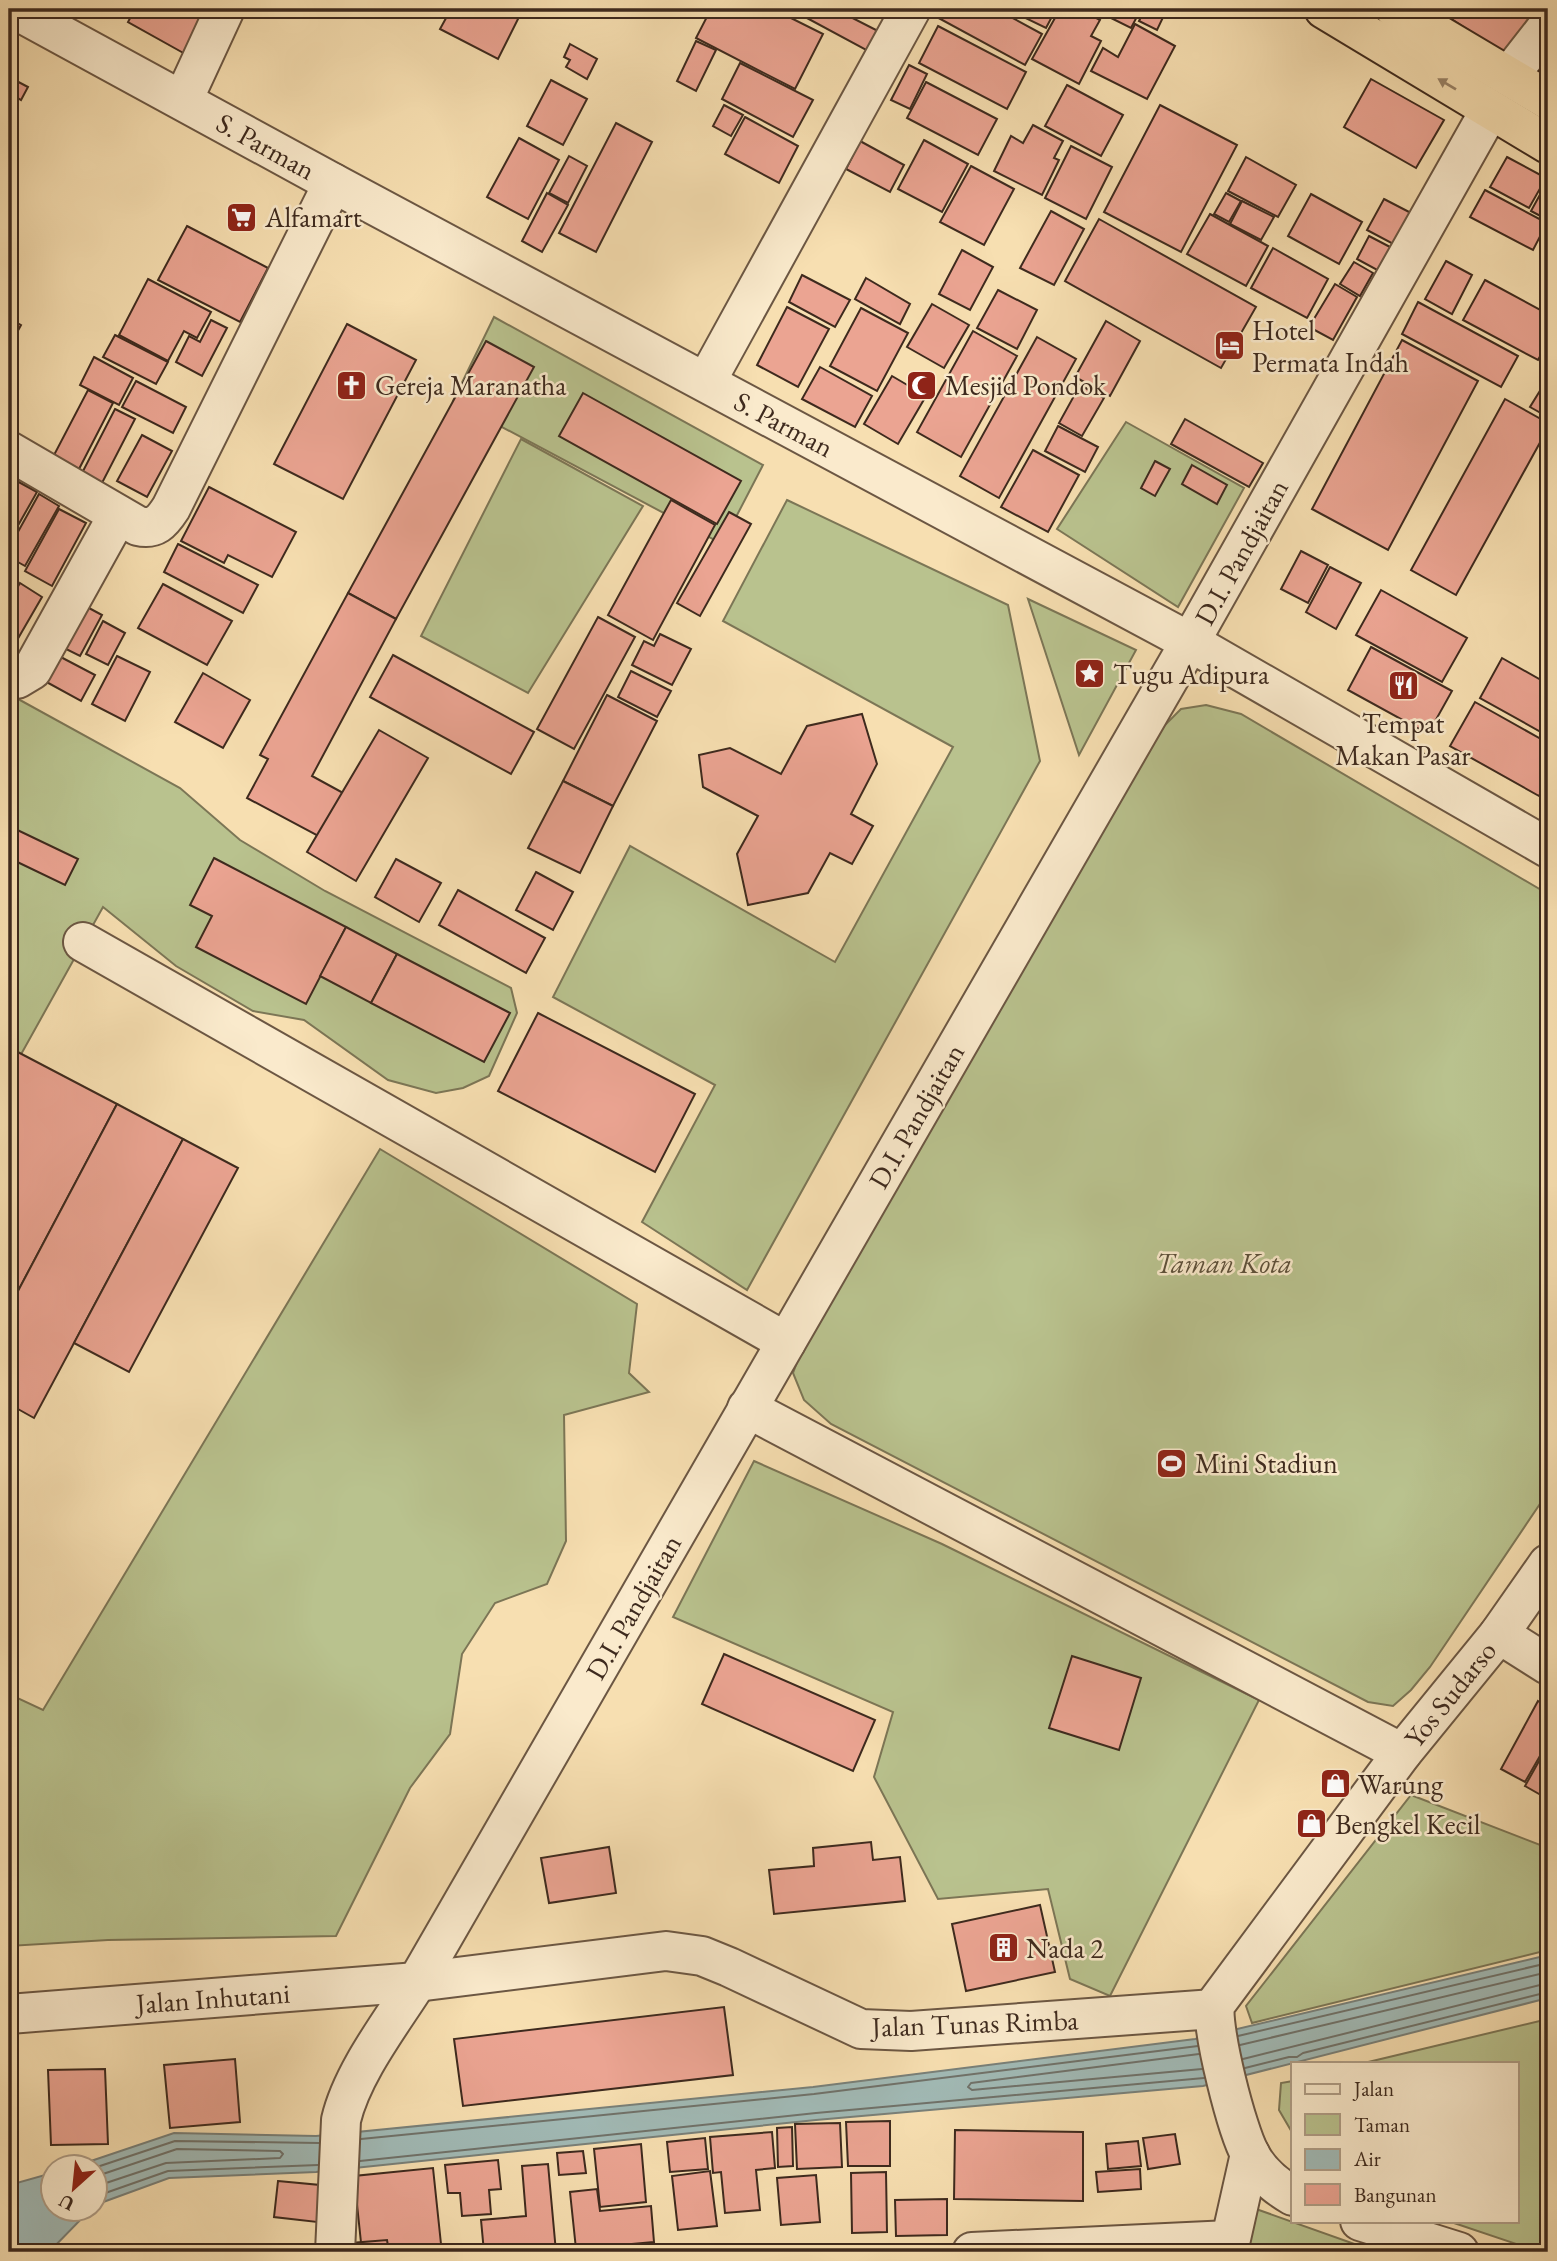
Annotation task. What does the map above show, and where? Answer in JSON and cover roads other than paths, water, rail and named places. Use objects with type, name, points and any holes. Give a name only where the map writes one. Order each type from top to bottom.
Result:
[{"type":"highway","points":[[1324,9],[1548,144]]},
{"type":"highway","points":[[1395,9],[1548,100]]},
{"type":"street","name":"S. Parman","points":[[14,9],[1190,642],[1548,848]]},
{"type":"street","points":[[183,100],[225,9]]},
{"type":"street","points":[[706,382],[911,9]]},
{"type":"street","points":[[1509,76],[1548,26]]},
{"type":"street","name":"D.I. Pandjaitan","points":[[335,2249],[341,2120],[345,2102],[354,2083],[417,1982],[1190,642],[1490,110]]},
{"type":"street","points":[[9,451],[143,527],[154,527],[162,522],[333,183]]},
{"type":"street","points":[[9,676],[17,679],[32,670],[118,515]]},
{"type":"street","points":[[83,942],[786,1342]]},
{"type":"street","points":[[747,1408],[1402,1752]]},
{"type":"street","name":"Yos Sudarso","points":[[1216,2019],[1219,1999],[1402,1752],[1499,1634],[1548,1564]]},
{"type":"street","points":[[1499,1634],[1548,1665]]},
{"type":"street","name":"Jalan Tunas Rimba","points":[[417,1982],[666,1951],[702,1956],[861,2029],[911,2031],[1216,2019]]},
{"type":"street","name":"Jalan Inhutani","points":[[9,2014],[417,1982]]},
{"type":"street","points":[[1216,2019],[1230,2099],[1250,2154],[1265,2174],[1291,2195]]},
{"type":"street","points":[[972,2252],[1229,2246],[1250,2154]]},
{"type":"street","points":[[1363,2222],[1459,2252]]},
{"type":"water","points":[[1548,1955],[1548,1998],[1203,2086],[816,2120],[316,2172],[169,2178],[108,2200],[108,2155],[174,2133],[316,2136],[813,2087],[1195,2039]]},
{"type":"water","points":[[38,2177],[38,2222],[78,2222],[49,2252],[9,2252],[9,2196],[13,2184]]},
{"type":"place","name":"Alfamart","points":[[242,217]]},
{"type":"place","name":"Hotel Permata Indah","points":[[1229,346]]},
{"type":"place","name":"Gereja Maranatha","points":[[352,385]]},
{"type":"place","name":"Mesjid Pondok","points":[[922,385]]},
{"type":"place","name":"Tugu Adipura","points":[[1090,674]]},
{"type":"place","name":"Tempat Makan Pasar","points":[[1403,686]]},
{"type":"place","name":"Mini Stadiun","points":[[1172,1463]]},
{"type":"place","name":"Warung","points":[[1335,1784]]},
{"type":"place","name":"Bengkel Kecil","points":[[1312,1824]]},
{"type":"place","name":"Nada 2","points":[[1003,1948]]},
{"type":"park label","name":"Taman Kota","points":[[1224,1263]]}]
